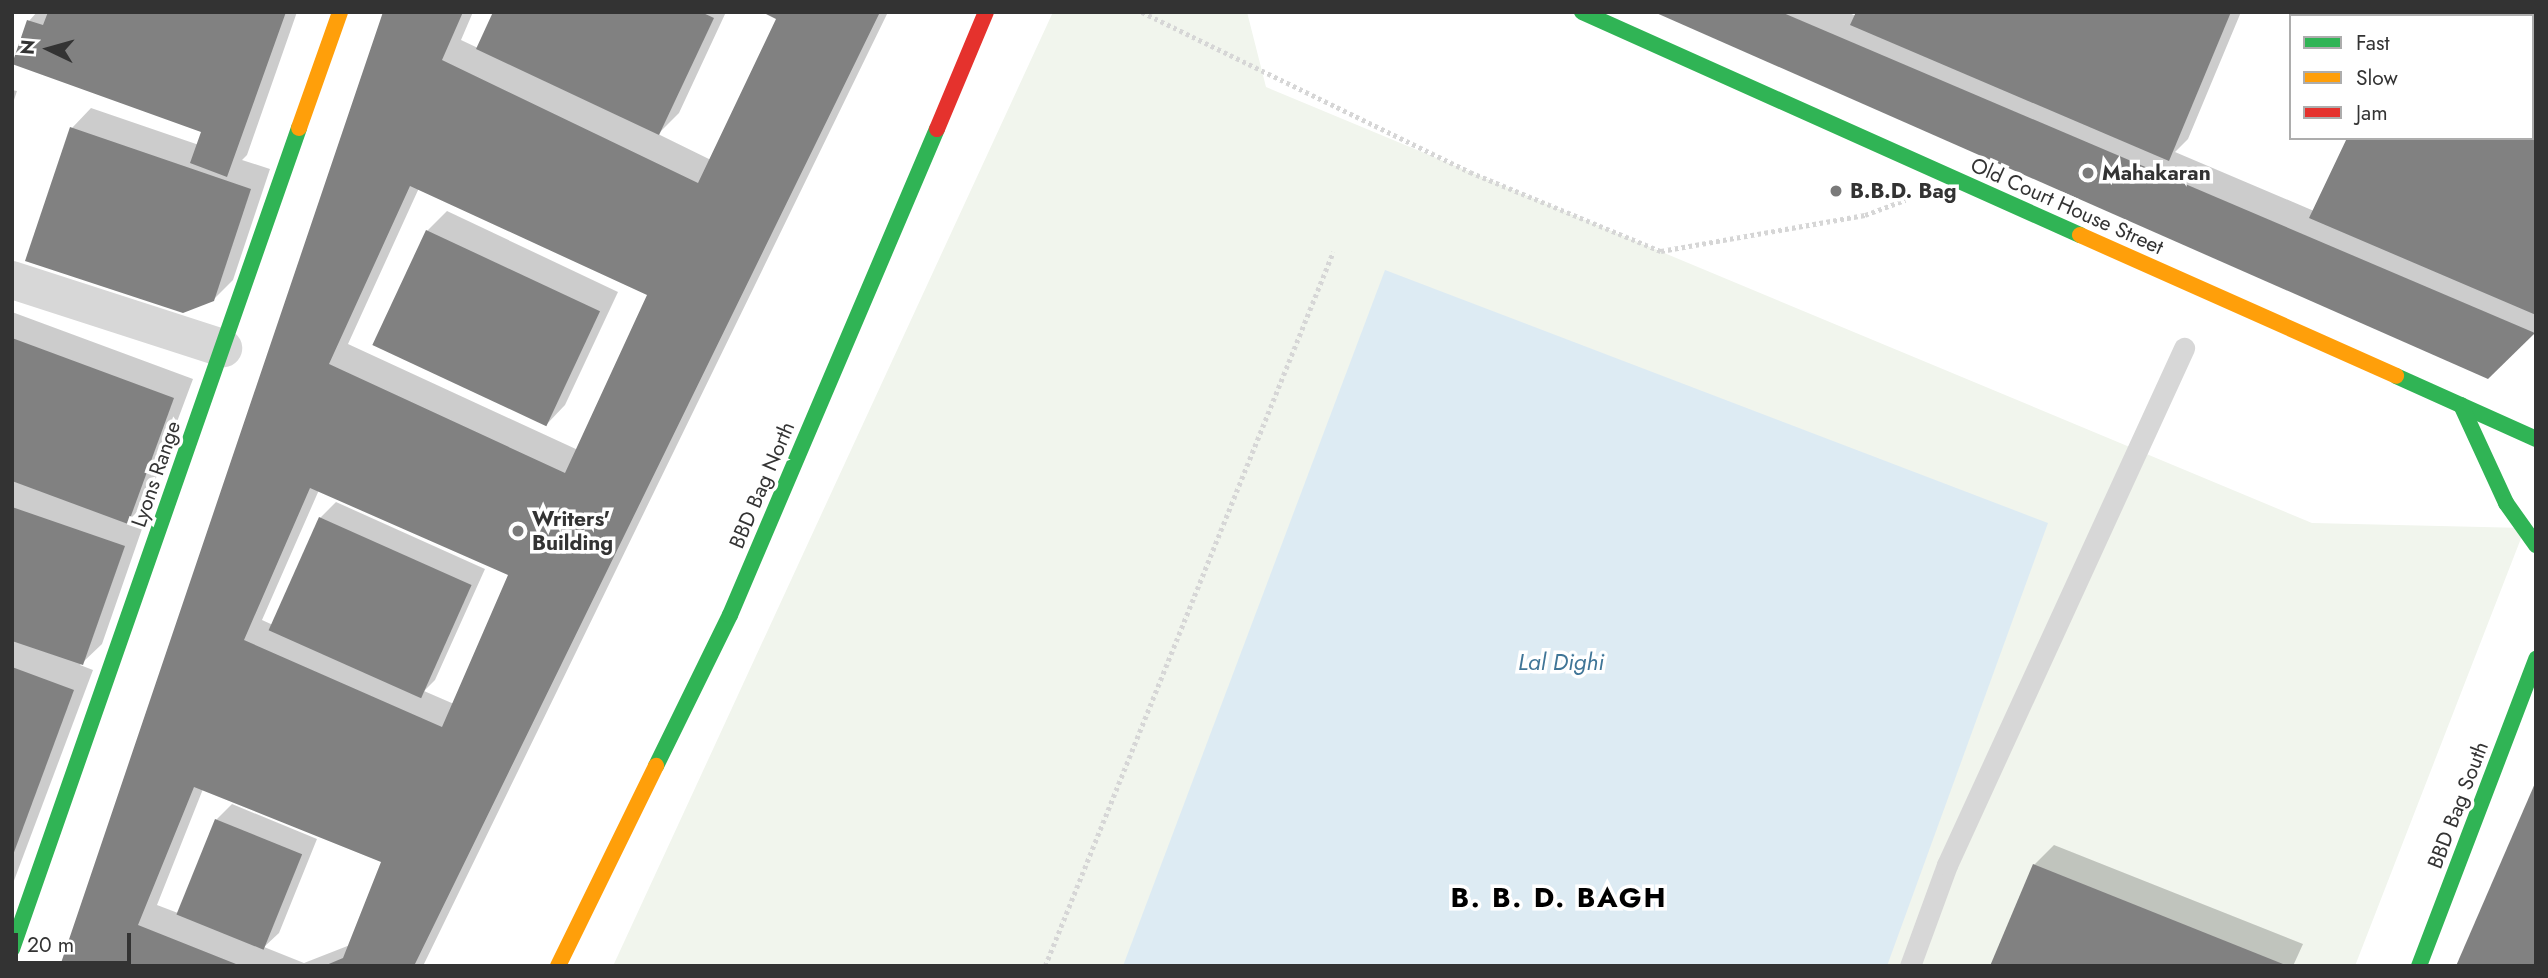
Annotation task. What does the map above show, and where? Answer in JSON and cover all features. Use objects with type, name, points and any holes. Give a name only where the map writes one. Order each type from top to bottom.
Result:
[{"type":"main road","name":"Lyons Range","points":[[12,949],[340,12]]},
{"type":"main road","name":"BBD Bag North","points":[[558,966],[730,615],[986,12]]},
{"type":"main road","name":"Old Court House Street","points":[[1582,12],[2536,439]]},
{"type":"main road","points":[[2461,405],[2507,503],[2536,545]]},
{"type":"main road","name":"BBD Bag South","points":[[2419,966],[2536,659]]},
{"type":"street","points":[[12,280],[223,348]]},
{"type":"lane","points":[[1910,966],[1947,865],[2184,348]]},
{"type":"path","points":[[1142,12],[1470,172],[1661,251],[1865,215]]},
{"type":"path","points":[[1045,966],[1333,251]]},
{"type":"shaded area","points":[[1053,12],[1247,12],[1266,87],[2312,523],[2525,528],[2355,966],[613,966]]},
{"type":"water","name":"Lal Dighi","points":[[1385,270],[2048,523],[1887,966],[1123,966]]},
{"type":"building","points":[[48,12],[286,12],[227,177],[190,163],[201,132],[12,64],[27,20],[43,25]]},
{"type":"building","name":"Writers' Building","points":[[383,12],[463,12],[442,60],[698,183],[776,19],[762,12],[880,12],[414,966],[324,966],[343,958],[381,862],[194,787],[138,925],[241,966],[60,966]],"holes":[[[410,186],[647,295],[565,473],[329,364]],[[310,488],[508,575],[442,727],[244,640]]]},
{"type":"building","points":[[493,12],[701,12],[714,18],[659,135],[476,49]]},
{"type":"building","name":"Mahakaran","points":[[1654,12],[1781,12],[2535,333],[2488,379]]},
{"type":"building","points":[[1856,12],[2231,12],[2169,161],[1850,25]]},
{"type":"building","points":[[2536,12],[2536,315],[2309,218],[2346,140],[2534,140],[2534,14],[2407,14]]},
{"type":"building","points":[[70,127],[251,189],[214,301],[183,313],[25,261]]},
{"type":"building","points":[[426,230],[600,311],[546,426],[372,345]]},
{"type":"building","points":[[12,338],[174,398],[128,524],[12,481]]},
{"type":"building","points":[[12,507],[125,546],[83,665],[12,641]]},
{"type":"building","points":[[319,517],[472,585],[421,698],[269,630]]},
{"type":"building","points":[[12,667],[74,690],[13,855],[12,855]]},
{"type":"building","points":[[2536,781],[2536,966],[2456,966]]},
{"type":"building","points":[[215,819],[302,854],[264,950],[176,914]]},
{"type":"building","points":[[2033,864],[2288,966],[1990,966]]},
{"type":"traffic: fast","points":[[1582,12],[2080,235]]},
{"type":"traffic: fast","points":[[12,949],[299,128]]},
{"type":"traffic: fast","points":[[656,766],[730,615],[937,129]]},
{"type":"traffic: fast","points":[[2396,376],[2536,439]]},
{"type":"traffic: fast","points":[[2461,405],[2506,503],[2536,545]]},
{"type":"traffic: fast","points":[[2419,966],[2536,659]]},
{"type":"traffic: slow","points":[[299,128],[340,12]]},
{"type":"traffic: slow","points":[[2080,235],[2396,376]]},
{"type":"traffic: slow","points":[[558,966],[656,766]]},
{"type":"traffic: jam","points":[[937,129],[986,12]]},
{"type":"place","name":"Mahakaran","points":[[2088,173]]},
{"type":"place","name":"B.B.D. Bag","points":[[1836,191]]},
{"type":"place","name":"Writers' Building","points":[[518,531]]},
{"type":"district","name":"B. B. D. BAGH","points":[[1559,898]]}]
